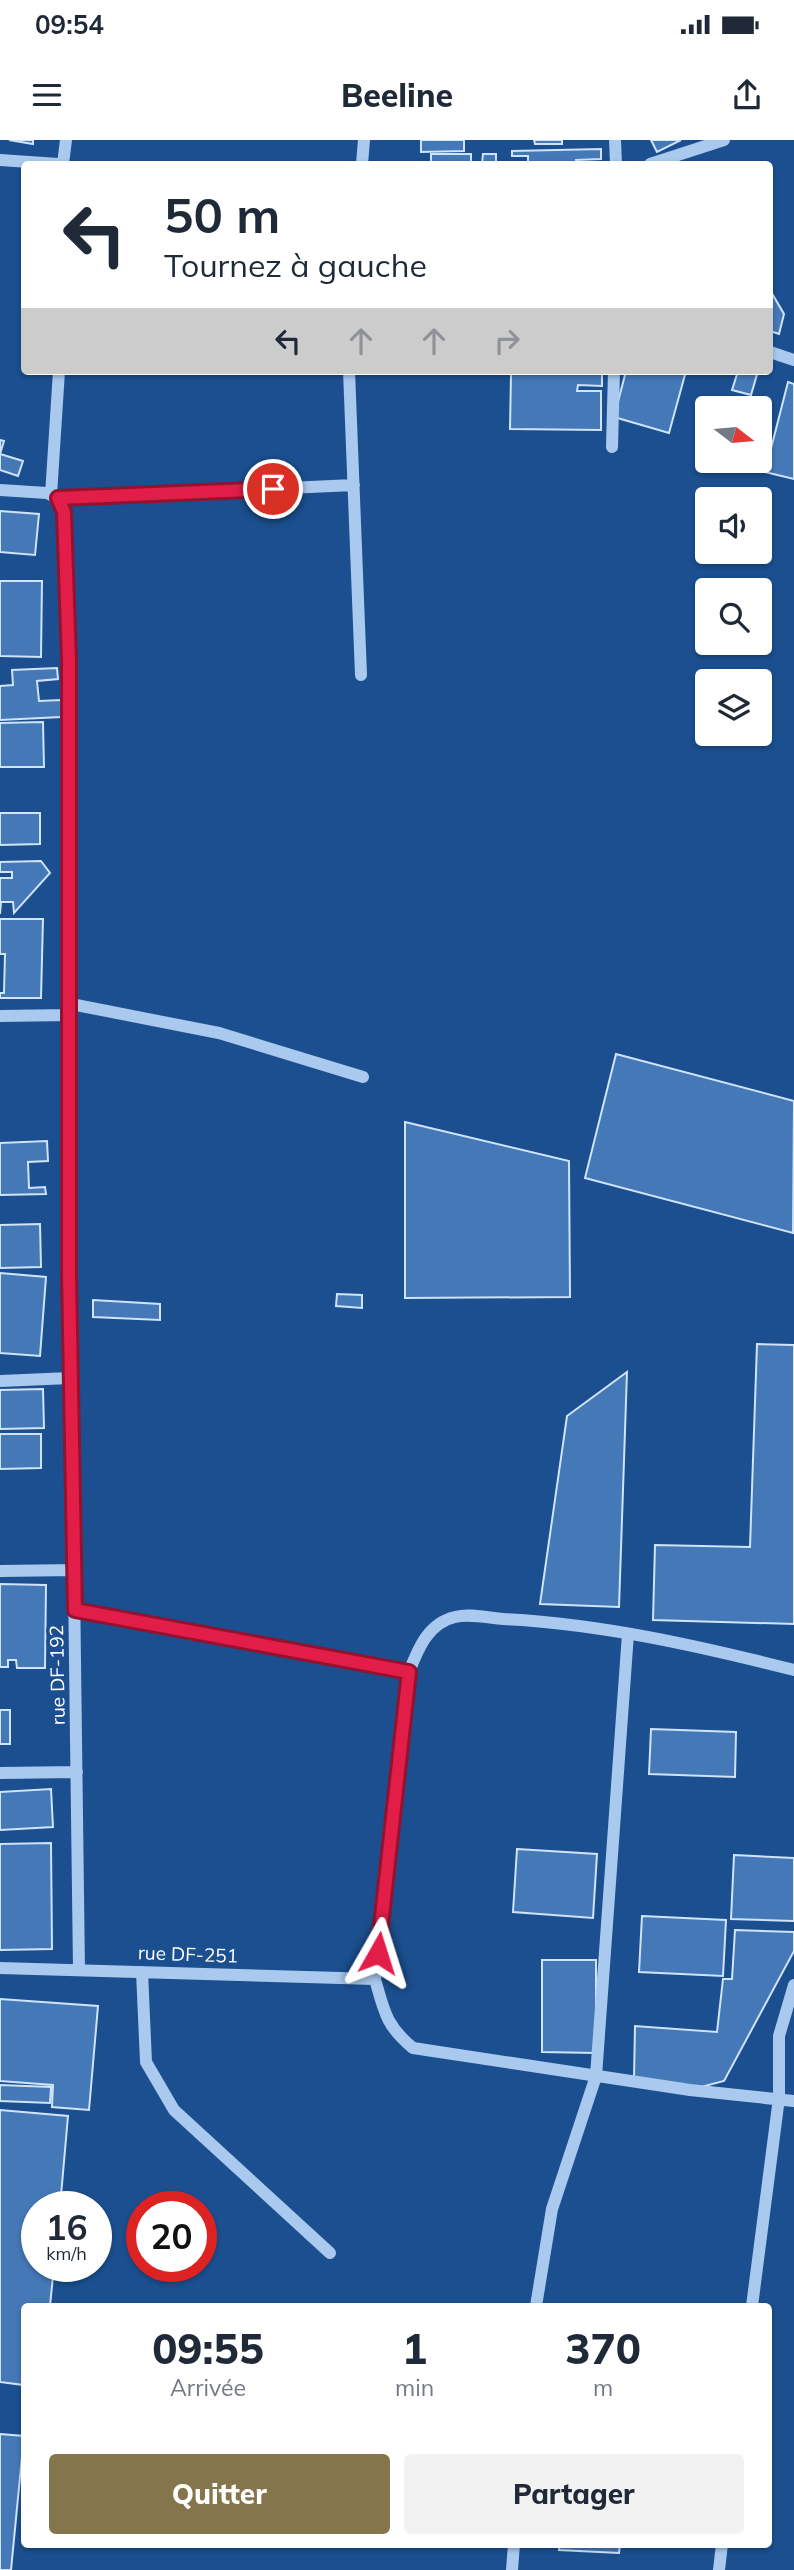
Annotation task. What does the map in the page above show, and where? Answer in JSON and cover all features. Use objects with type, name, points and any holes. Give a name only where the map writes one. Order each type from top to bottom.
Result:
[{"type":"street","points":[[62,161],[66,140]]},
{"type":"street","points":[[362,161],[364,140]]},
{"type":"street","points":[[615,140],[616,161]]},
{"type":"street","points":[[659,161],[724,140]]},
{"type":"street","points":[[0,160],[21,161]]},
{"type":"street","points":[[773,353],[794,360]]},
{"type":"street","name":"rue DF-192","points":[[59,375],[55,497],[64,512],[69,661],[70,1378],[79,1970]]},
{"type":"street","points":[[349,375],[361,675]]},
{"type":"street","points":[[612,447],[614,375]]},
{"type":"street","points":[[0,490],[55,497],[354,485]]},
{"type":"street","points":[[0,1016],[71,1010],[219,1032],[363,1077]]},
{"type":"street","points":[[0,1381],[70,1378]]},
{"type":"street","points":[[0,1570],[75,1570]]},
{"type":"street","points":[[75,1610],[409,1672]]},
{"type":"street","points":[[794,1670],[679,1641],[530,1620],[455,1616],[434,1627],[419,1645],[409,1672],[375,1979],[387,2022],[413,2048],[596,2076],[794,2101]]},
{"type":"street","points":[[536,2303],[552,2209],[596,2076],[628,1634]]},
{"type":"street","points":[[0,1773],[78,1772]]},
{"type":"street","name":"rue DF-251","points":[[0,1968],[375,1979]]},
{"type":"street","points":[[142,1972],[146,2062],[174,2110],[330,2253]]},
{"type":"street","points":[[752,2303],[779,2098],[779,2036],[794,1984]]},
{"type":"street","points":[[512,2570],[514,2548]]},
{"type":"street","points":[[719,2570],[722,2548]]},
{"type":"building","points":[[9,140],[33,140],[33,144]]},
{"type":"building","points":[[421,140],[464,140],[464,151],[421,152]]},
{"type":"building","points":[[534,140],[562,140],[562,144],[535,144]]},
{"type":"building","points":[[651,140],[681,140],[657,152]]},
{"type":"building","points":[[601,149],[601,159],[528,161],[528,156],[512,156],[512,151]]},
{"type":"building","points":[[431,154],[471,154],[471,161],[431,161]]},
{"type":"building","points":[[483,154],[496,154],[496,161],[482,161]]},
{"type":"building","points":[[773,295],[784,314],[779,334],[773,332]]},
{"type":"building","points":[[511,375],[602,375],[602,386],[578,385],[577,391],[601,391],[601,430],[510,429]]},
{"type":"building","points":[[625,375],[685,375],[669,433],[614,417]]},
{"type":"building","points":[[737,375],[757,375],[751,395],[732,390]]},
{"type":"building","points":[[788,382],[794,384],[794,479],[769,473],[772,473],[772,445]]},
{"type":"building","points":[[0,454],[23,461],[18,476],[0,470]]},
{"type":"building","points":[[0,511],[39,514],[35,555],[0,552]]},
{"type":"building","points":[[0,581],[42,581],[41,657],[0,656]]},
{"type":"building","points":[[57,668],[58,679],[37,681],[39,701],[61,700],[61,717],[0,720],[0,686],[13,685],[12,670]]},
{"type":"building","points":[[43,722],[44,767],[0,767],[0,723]]},
{"type":"building","points":[[0,813],[40,813],[40,844],[0,845]]},
{"type":"building","points":[[41,861],[50,873],[14,913],[13,902],[1,902],[0,914],[0,878],[12,878],[12,872],[0,872],[0,862]]},
{"type":"building","points":[[0,919],[43,919],[41,998],[0,998],[0,993],[4,993],[5,954],[0,954]]},
{"type":"building","points":[[616,1054],[794,1101],[793,1233],[585,1178]]},
{"type":"building","points":[[405,1122],[569,1161],[570,1297],[405,1298]]},
{"type":"building","points":[[47,1141],[48,1161],[28,1162],[29,1188],[45,1187],[46,1194],[0,1195],[0,1143]]},
{"type":"building","points":[[40,1224],[41,1267],[0,1268],[0,1225]]},
{"type":"building","points":[[0,1273],[46,1277],[40,1356],[0,1353]]},
{"type":"building","points":[[337,1294],[362,1295],[362,1308],[336,1306]]},
{"type":"building","points":[[93,1300],[160,1304],[160,1320],[93,1317]]},
{"type":"building","points":[[757,1344],[794,1345],[794,1624],[653,1620],[655,1545],[750,1547]]},
{"type":"building","points":[[627,1372],[619,1607],[540,1604],[567,1416]]},
{"type":"building","points":[[43,1389],[44,1428],[0,1429],[0,1390]]},
{"type":"building","points":[[0,1434],[41,1434],[41,1468],[0,1469]]},
{"type":"building","points":[[0,1584],[46,1585],[45,1668],[17,1668],[16,1660],[8,1660],[8,1667],[0,1667]]},
{"type":"building","points":[[0,1710],[10,1710],[10,1744],[0,1744]]},
{"type":"building","points":[[651,1729],[736,1732],[735,1777],[649,1774]]},
{"type":"building","points":[[51,1789],[53,1827],[0,1830],[0,1792]]},
{"type":"building","points":[[51,1843],[52,1949],[0,1950],[0,1844]]},
{"type":"building","points":[[517,1849],[597,1854],[593,1918],[513,1912]]},
{"type":"building","points":[[734,1855],[794,1858],[794,1921],[731,1919]]},
{"type":"building","points":[[642,1916],[726,1920],[723,1976],[639,1972]]},
{"type":"building","points":[[735,1930],[794,1932],[794,1951],[724,2081],[701,2087],[634,2078],[635,2026],[717,2032],[723,1979],[732,1979]]},
{"type":"building","points":[[542,1960],[596,1960],[596,2053],[542,2052]]},
{"type":"building","points":[[0,1999],[98,2006],[89,2110],[52,2107],[53,2085],[0,2081]]},
{"type":"building","points":[[0,2085],[51,2087],[50,2103],[0,2101]]},
{"type":"building","points":[[0,2110],[68,2116],[61,2191],[21,2191],[21,2282],[52,2282],[50,2303],[21,2303],[21,2385],[0,2382]]},
{"type":"building","points":[[0,2434],[21,2436],[21,2467],[11,2570],[0,2570]]},
{"type":"building","points":[[559,2548],[620,2548],[619,2553]]},
{"type":"route","points":[[273,489],[58,498],[64,512],[69,661],[69,1274],[75,1610],[409,1672],[378,1953]]}]
